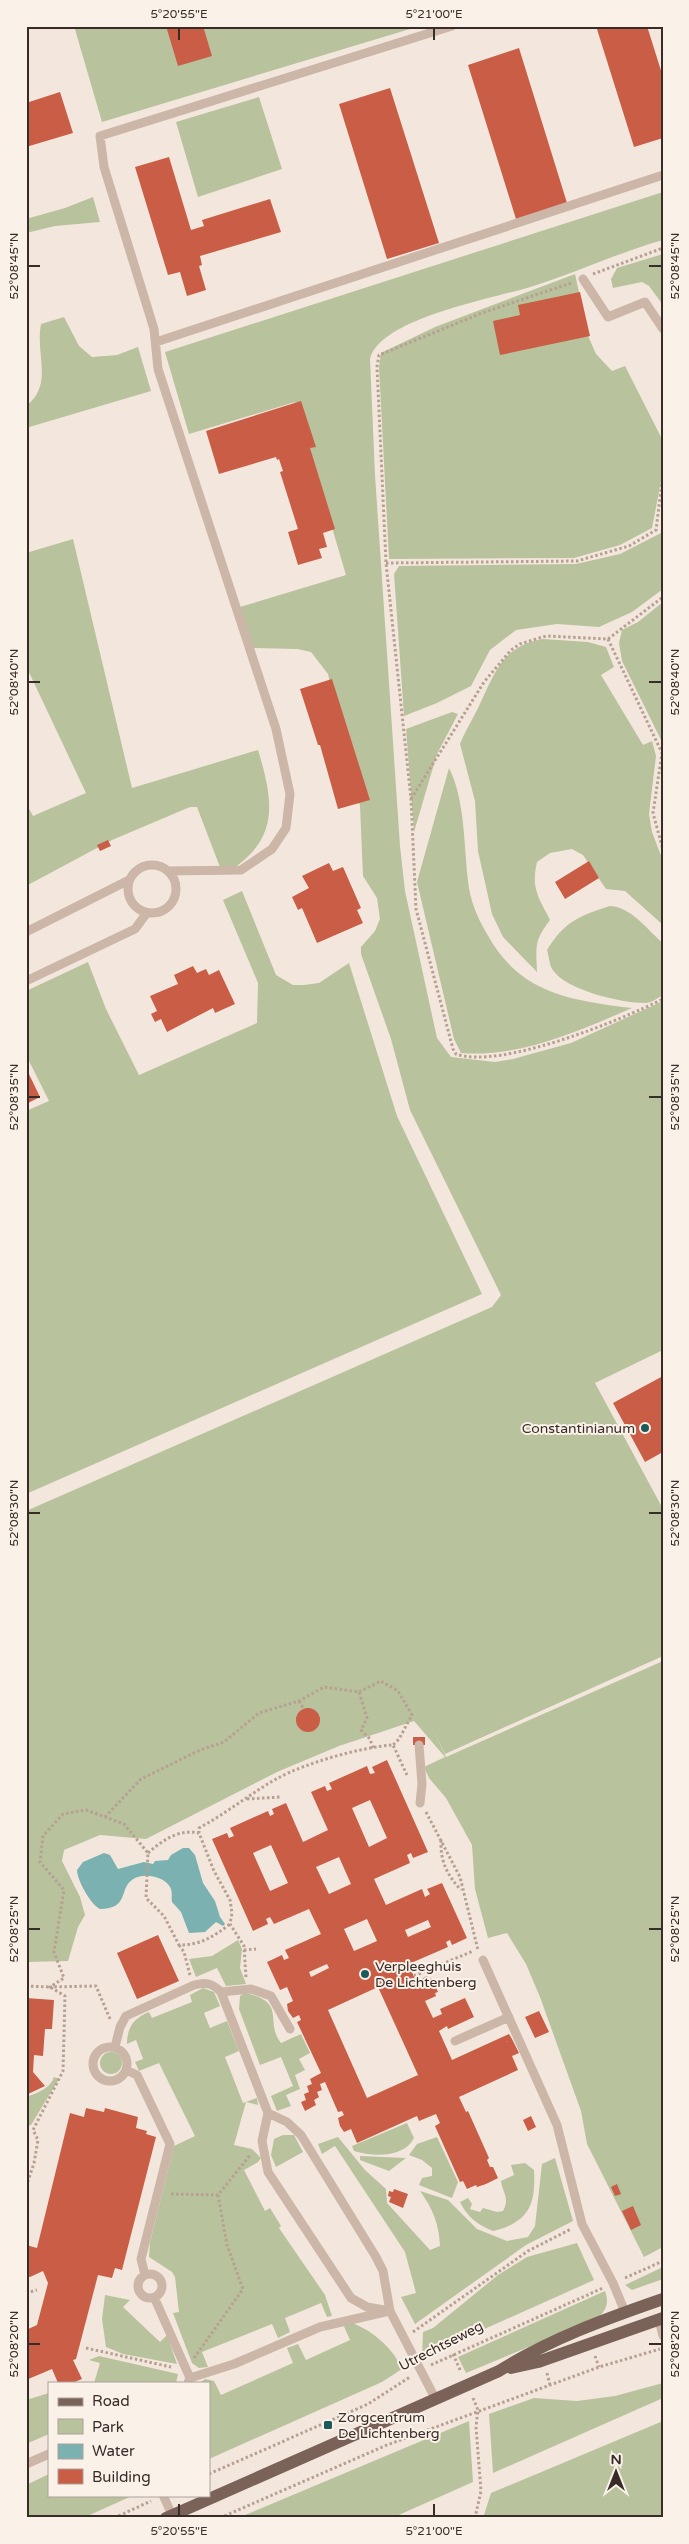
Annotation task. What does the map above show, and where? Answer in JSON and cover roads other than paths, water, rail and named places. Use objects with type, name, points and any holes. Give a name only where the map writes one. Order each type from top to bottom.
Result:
[{"type":"main road","points":[[169,2516],[499,2371],[536,2348],[625,2312],[658,2301],[661,2319],[538,2362],[499,2371]]},
{"type":"lane","points":[[168,871],[241,870],[272,850],[286,828],[290,794],[276,729],[158,369],[154,329],[134,259],[104,168],[100,136],[452,26]]},
{"type":"lane","points":[[156,342],[663,175]]},
{"type":"lane","points":[[583,278],[608,317],[645,302],[663,329]]},
{"type":"lane","points":[[26,932],[129,880],[138,869],[151,864],[165,868],[175,878],[177,892],[172,905],[160,913],[146,914],[137,909],[130,901],[128,891],[129,880]]},
{"type":"lane","points":[[26,981],[136,929],[146,914]]},
{"type":"lane","points":[[419,1745],[422,1784],[420,1803]]},
{"type":"lane","points":[[483,1960],[556,2125],[582,2224],[613,2283],[625,2312]]},
{"type":"lane","points":[[115,2047],[120,2027],[126,2016],[194,1985],[206,1982],[215,1985],[222,1992],[268,2113],[262,2141],[268,2172],[351,2298],[368,2307],[390,2311]]},
{"type":"lane","points":[[222,1992],[250,1989],[271,1996],[290,2029]]},
{"type":"lane","points":[[455,2041],[509,2017]]},
{"type":"lane","points":[[115,2047],[126,2056],[126,2070],[118,2080],[104,2081],[94,2072],[93,2058],[96,2052],[102,2048],[115,2047]]},
{"type":"lane","points":[[126,2070],[138,2075],[170,2144],[141,2259],[145,2275]]},
{"type":"lane","points":[[268,2113],[287,2122],[301,2135],[376,2257],[385,2280],[390,2311],[422,2369],[435,2398]]},
{"type":"lane","points":[[145,2275],[156,2276],[161,2284],[161,2290],[154,2297],[144,2296],[138,2288],[141,2278],[145,2275]]},
{"type":"lane","points":[[154,2297],[186,2369],[189,2380],[234,2364],[320,2327],[390,2311]]},
{"type":"lane","points":[[661,2319],[663,2336]]},
{"type":"lane","points":[[26,2464],[48,2454]]},
{"type":"lane","points":[[163,2496],[169,2516]]},
{"type":"water","points":[[183,1848],[189,1848],[195,1855],[203,1883],[215,1901],[220,1917],[225,1924],[223,1926],[216,1922],[205,1932],[189,1933],[181,1912],[172,1902],[170,1887],[163,1880],[152,1876],[141,1876],[132,1880],[115,1906],[100,1909],[89,1898],[82,1886],[77,1870],[83,1862],[104,1853],[110,1855],[118,1869],[144,1862],[153,1864],[155,1861],[168,1860],[171,1855]]},
{"type":"place","name":"Constantinianum","points":[[645,1428]]},
{"type":"place","name":"Verpleeghuis De Lichtenberg","points":[[365,1974]]},
{"type":"place","name":"Zorgcentrum De Lichtenberg","points":[[328,2425]]}]
